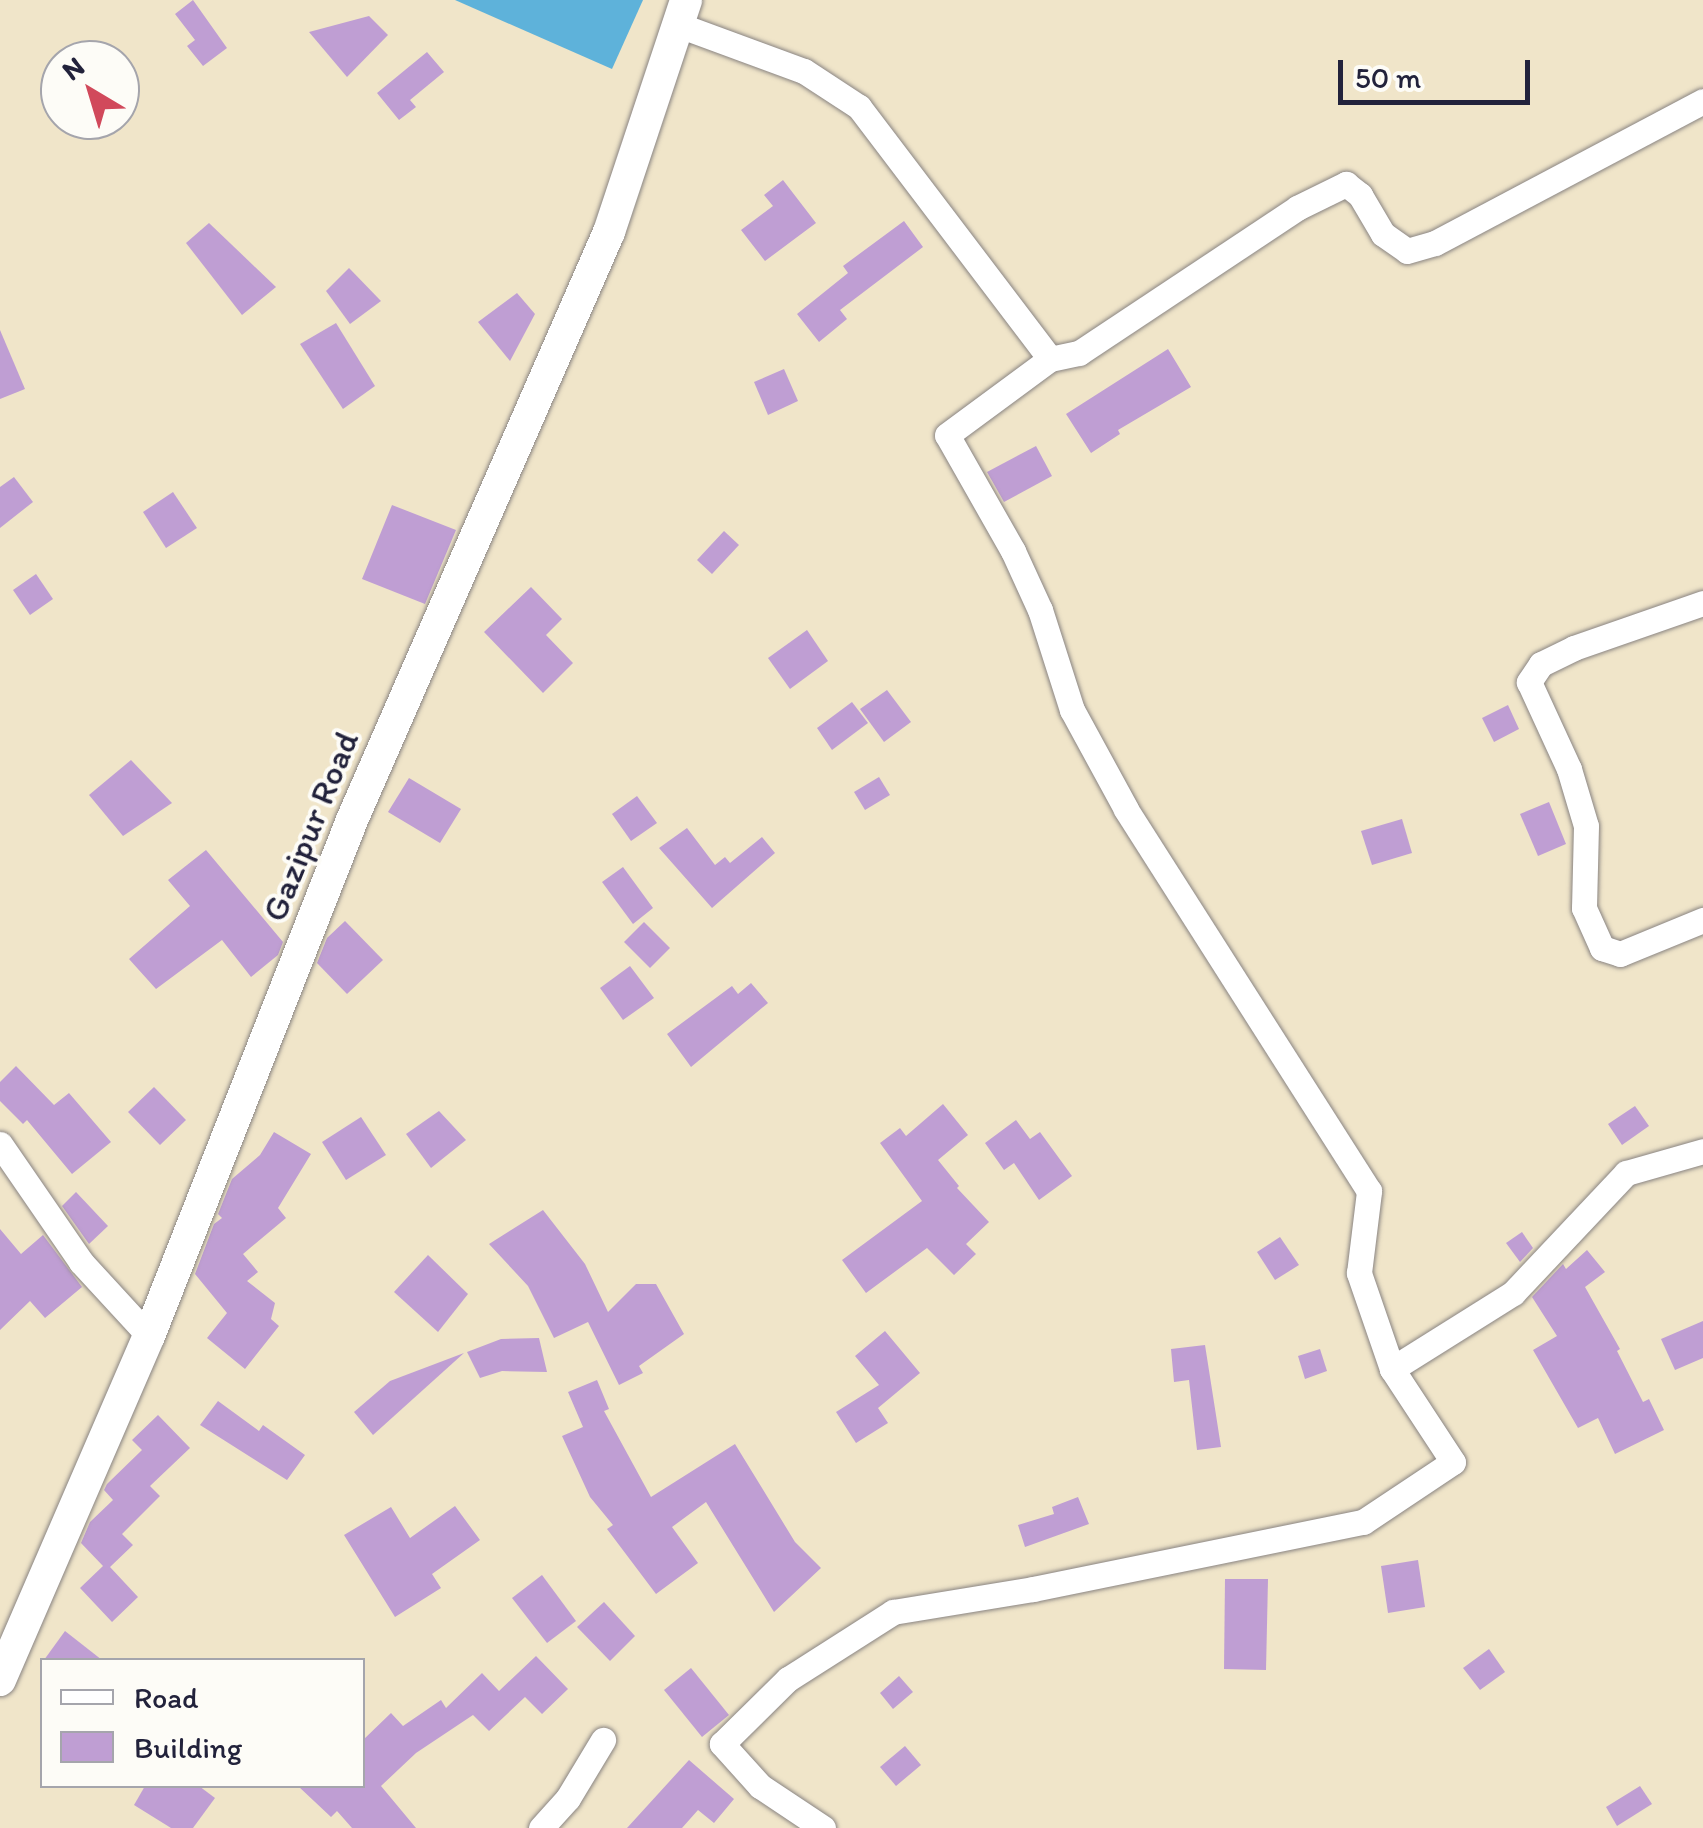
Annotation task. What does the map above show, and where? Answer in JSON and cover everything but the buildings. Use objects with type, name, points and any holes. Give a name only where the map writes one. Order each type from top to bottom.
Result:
[{"type":"street","points":[[681,12],[804,71],[859,107],[1050,359]]},
{"type":"street","name":"Gazipur Road","points":[[0,1680],[149,1336],[352,820],[609,232],[681,12]]},
{"type":"street","points":[[823,1828],[760,1786],[722,1744],[788,1679],[893,1612],[1033,1589],[1363,1522],[1453,1462],[1392,1368],[1359,1273],[1370,1191],[1126,810],[1072,710],[1040,610],[1013,551],[947,435],[1050,359],[1079,352],[1297,208],[1346,184],[1360,195],[1382,234],[1407,252],[1435,242],[1703,100]]},
{"type":"street","points":[[1703,603],[1574,648],[1541,664],[1529,682],[1569,769],[1586,826],[1584,908],[1602,948],[1620,954],[1703,920]]},
{"type":"street","points":[[0,1144],[81,1262],[149,1336]]},
{"type":"street","points":[[1392,1368],[1514,1293],[1626,1173],[1703,1150]]},
{"type":"street","points":[[541,1828],[568,1798],[604,1740]]},
{"type":"water","points":[[455,0],[643,0],[612,69]]}]
